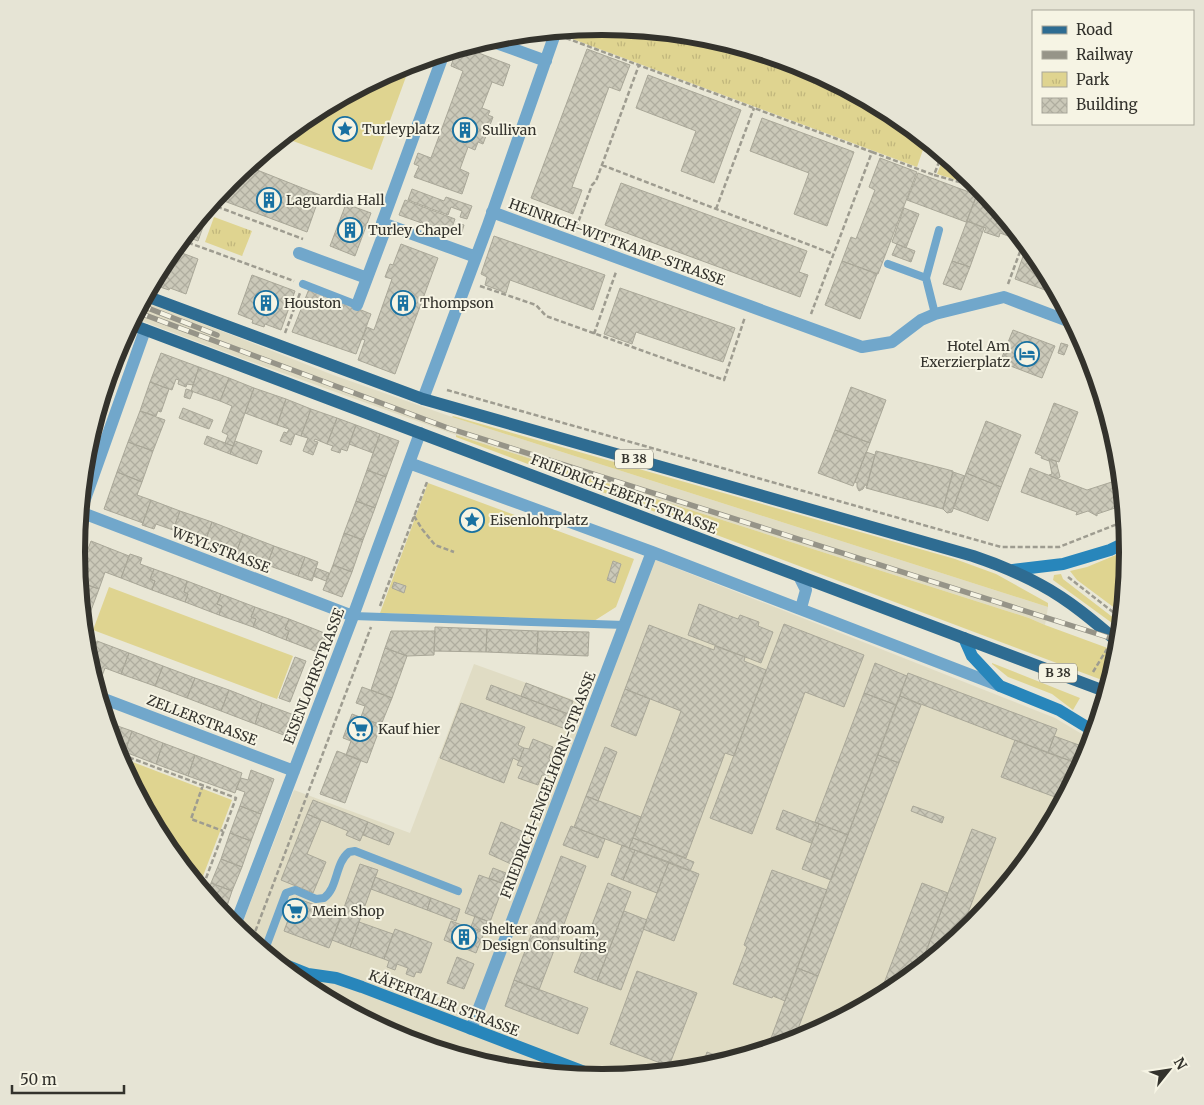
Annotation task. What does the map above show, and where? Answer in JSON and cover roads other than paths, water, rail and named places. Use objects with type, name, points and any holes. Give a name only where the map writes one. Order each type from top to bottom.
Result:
[{"type":"main road","name":"FRIEDRICH-EBERT-STRASSE","points":[[152,298],[423,398],[973,556],[1013,570],[1043,586],[1079,610],[1112,637]]},
{"type":"main road","name":"FRIEDRICH-EBERT-STRASSE","points":[[137,327],[1101,689]]},
{"type":"street","points":[[492,212],[554,37]]},
{"type":"street","points":[[502,45],[546,61]]},
{"type":"street","points":[[441,61],[382,223],[476,257]]},
{"type":"street","name":"HEINRICH-WITTKAMP-STRASSE","points":[[423,398],[492,212],[862,348],[892,342],[921,320],[935,314]]},
{"type":"street","points":[[358,304],[387,224]]},
{"type":"street","points":[[299,253],[367,278]]},
{"type":"street","points":[[935,314],[1004,297],[1064,319]]},
{"type":"street","points":[[89,489],[145,330]]},
{"type":"street","name":"EISENLOHRSTRASSE","points":[[237,919],[420,433]]},
{"type":"street","points":[[409,463],[801,608],[1059,710],[1089,728]]},
{"type":"street","name":"WEYLSTRASSE","points":[[86,515],[352,616]]},
{"type":"street","name":"FRIEDRICH-EBERT-STRASSE","points":[[1013,570],[1063,564],[1120,545]]},
{"type":"street","name":"FRIEDRICH-ENGELHORN-STRASSE","points":[[471,1029],[652,552]]},
{"type":"street","points":[[800,576],[806,590],[801,608]]},
{"type":"street","points":[[964,638],[972,656],[1000,686]]},
{"type":"street","name":"ZELLERSTRASSE","points":[[106,700],[294,771]]},
{"type":"street","name":"KÄFERTALER STRASSE","points":[[295,969],[308,974],[336,978],[577,1069]]},
{"type":"lane","points":[[935,314],[926,278],[939,230]]},
{"type":"lane","points":[[888,264],[926,278]]},
{"type":"lane","points":[[303,284],[358,304]]},
{"type":"lane","points":[[352,616],[625,625]]},
{"type":"lane","points":[[266,946],[288,891],[296,890],[316,899],[324,898],[329,892],[343,859],[349,852],[356,851],[458,891]]},
{"type":"railway","points":[[147,308],[217,335]]},
{"type":"railway","points":[[143,314],[448,428],[1112,639]]},
{"type":"place","name":"Turleyplatz","points":[[345,129]]},
{"type":"place","name":"Sullivan","points":[[465,130]]},
{"type":"place","name":"Laguardia Hall","points":[[269,200]]},
{"type":"place","name":"Turley Chapel","points":[[350,230]]},
{"type":"place","name":"Houston","points":[[266,303]]},
{"type":"place","name":"Thompson","points":[[403,303]]},
{"type":"place","name":"Hotel Am Exerzierplatz","points":[[1027,354]]},
{"type":"place","name":"Eisenlohrplatz","points":[[472,520]]},
{"type":"place","name":"Kauf hier","points":[[360,729]]},
{"type":"place","name":"Mein Shop","points":[[295,911]]},
{"type":"place","name":"shelter and roam, Design Consulting","points":[[464,937]]}]
